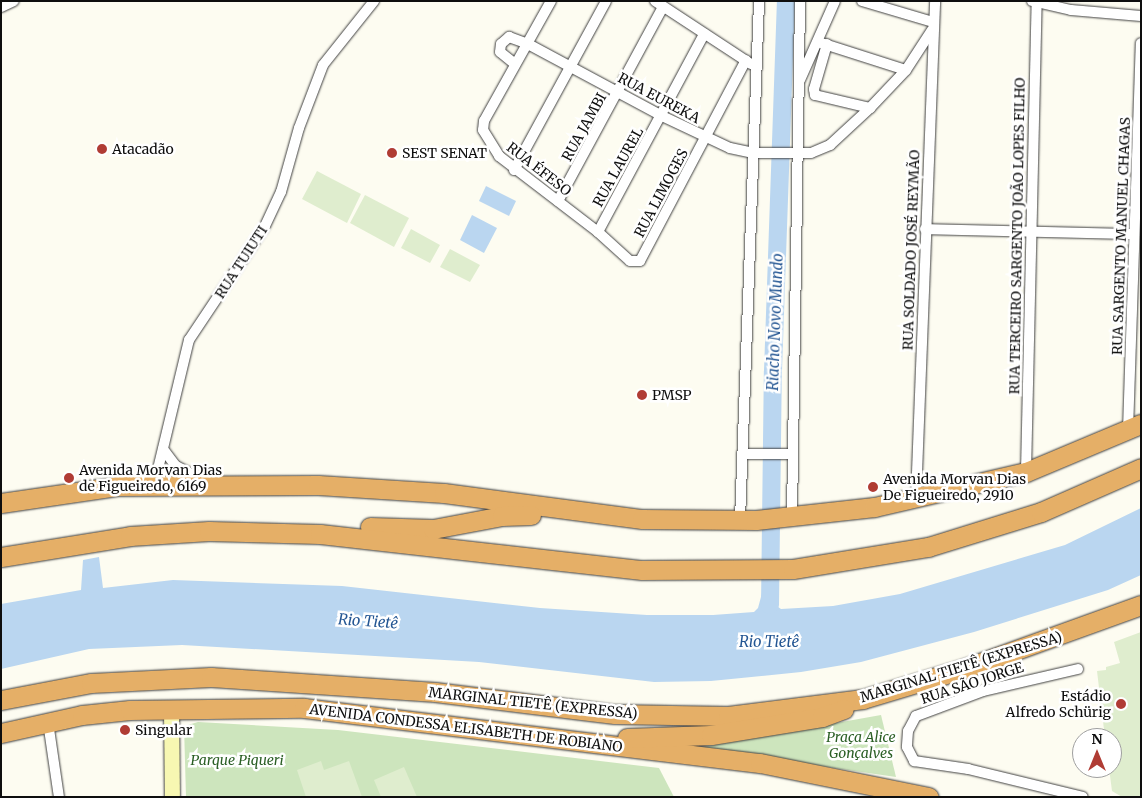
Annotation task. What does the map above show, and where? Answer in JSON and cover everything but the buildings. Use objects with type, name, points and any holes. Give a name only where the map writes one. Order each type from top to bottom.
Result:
[{"type":"highway","points":[[1,503],[136,485],[215,483],[358,486],[444,493],[587,514],[748,520],[788,518],[916,499],[1026,472],[1134,427]]},
{"type":"highway","points":[[1,557],[140,535],[209,531],[320,534],[642,570],[750,571],[793,569],[928,547],[1040,512],[1141,468]]},
{"type":"highway","points":[[320,534],[347,525],[433,529],[502,516],[578,517],[587,514]]},
{"type":"highway","name":"MARGINAL TIETÊ (EXPRESSA)","points":[[1,700],[91,683],[210,677],[435,692],[616,714],[728,716],[863,699],[975,666],[1141,605]]},
{"type":"highway","points":[[517,734],[527,730],[622,738],[711,735],[822,717],[863,699]]},
{"type":"highway","name":"AVENIDA CONDESSA ELISABETH DE ROBIANO","points":[[1,733],[82,715],[171,708],[304,708],[760,763],[896,793],[929,797]]},
{"type":"street","points":[[1,7],[14,1]]},
{"type":"street","name":"RUA TUIUTI","points":[[136,485],[155,474],[164,449],[188,340],[265,226],[280,192],[302,119],[323,65],[374,1]]},
{"type":"street","name":"RUA ÉFESO","points":[[551,1],[483,124],[491,148],[514,170],[598,232],[626,259],[640,262]]},
{"type":"street","points":[[514,170],[572,67],[606,1]]},
{"type":"street","points":[[748,520],[742,454],[759,1]]},
{"type":"street","points":[[788,518],[793,454],[792,154],[798,84],[800,1]]},
{"type":"street","points":[[835,1],[823,43],[814,89],[815,95],[870,108]]},
{"type":"street","points":[[862,1],[932,26]]},
{"type":"street","name":"RUA SOLDADO JOSÉ REYMÃO","points":[[916,499],[932,26],[935,1]]},
{"type":"street","points":[[1036,2],[1081,11],[1141,16]]},
{"type":"street","name":"RUA TERCEIRO SARGENTO JOÃO LOPES FILHO","points":[[1026,472],[1036,2]]},
{"type":"street","points":[[659,4],[756,67]]},
{"type":"street","name":"RUA JAMBI","points":[[558,201],[619,92],[659,4]]},
{"type":"street","name":"RUA EUREKA","points":[[516,64],[503,57],[500,47],[507,38],[518,39],[528,44],[706,138],[753,153],[811,153],[830,145],[870,108],[906,70],[932,26]]},
{"type":"street","name":"RUA LAUREL","points":[[598,232],[662,116],[704,34]]},
{"type":"street","points":[[798,84],[823,43]]},
{"type":"street","points":[[823,43],[906,70]]},
{"type":"street","name":"RUA SARGENTO MANUEL CHAGAS","points":[[1134,427],[1134,234],[1141,43]]},
{"type":"street","name":"RUA LIMOGES","points":[[640,262],[746,60]]},
{"type":"street","points":[[925,229],[1030,230],[1134,234]]},
{"type":"street","points":[[164,449],[176,466],[215,483]]},
{"type":"street","points":[[742,454],[793,454]]},
{"type":"street","name":"RUA SÃO JORGE","points":[[1078,668],[983,691],[916,716],[908,731],[907,748],[909,757],[914,761],[968,769],[1083,797]]},
{"type":"street","points":[[171,708],[172,797]]},
{"type":"street","points":[[48,722],[59,797]]},
{"type":"green space","points":[[317,171],[361,194],[347,223],[302,199]]},
{"type":"green space","points":[[365,195],[409,218],[394,247],[350,223]]},
{"type":"green space","points":[[411,229],[440,245],[430,263],[401,248]]},
{"type":"green space","points":[[450,249],[480,265],[470,282],[440,267]]},
{"type":"green space","name":"Estádio Alfredo Schürig","points":[[1141,632],[1141,797],[1122,797],[1112,791],[1110,778],[1122,778],[1122,728],[1104,728],[1097,671],[1106,670],[1106,667],[1120,663],[1114,642]]},
{"type":"green space","name":"Praça Alice Gonçalves","points":[[881,715],[896,777],[697,748]]},
{"type":"green space","name":"Parque Piqueri","points":[[198,722],[338,730],[659,768],[674,797],[186,797],[184,726]]},
{"type":"green space","points":[[321,761],[324,770],[349,761],[362,797],[306,797],[297,770]]},
{"type":"green space","points":[[404,767],[417,797],[381,797],[374,780]]},
{"type":"water","points":[[486,186],[516,201],[509,216],[479,201]]},
{"type":"water","points":[[472,215],[497,228],[484,253],[460,240]]},
{"type":"water","name":"Rio Tietê","points":[[1141,508],[1141,575],[1108,590],[974,632],[861,662],[801,672],[711,681],[654,682],[479,662],[182,645],[89,649],[1,669],[1,604],[81,590],[83,560],[99,557],[103,588],[173,580],[342,586],[540,608],[647,615],[713,615],[754,612],[758,608],[765,582],[777,582],[778,607],[781,609],[833,606],[900,594],[1065,545]]},
{"type":"waterway","name":"Riacho Novo Mundo","points":[[770,605],[773,371],[786,1]]},
{"type":"place","name":"Atacadão","points":[[102,149]]},
{"type":"place","name":"SEST SENAT","points":[[392,153]]},
{"type":"place","name":"PMSP","points":[[642,395]]},
{"type":"place","name":"Avenida Morvan Dias de Figueiredo, 6169","points":[[69,478]]},
{"type":"place","name":"Avenida Morvan Dias De Figueiredo, 2910","points":[[873,487]]},
{"type":"place","name":"Estádio Alfredo Schürig","points":[[1121,704]]},
{"type":"place","name":"Singular","points":[[125,730]]}]
